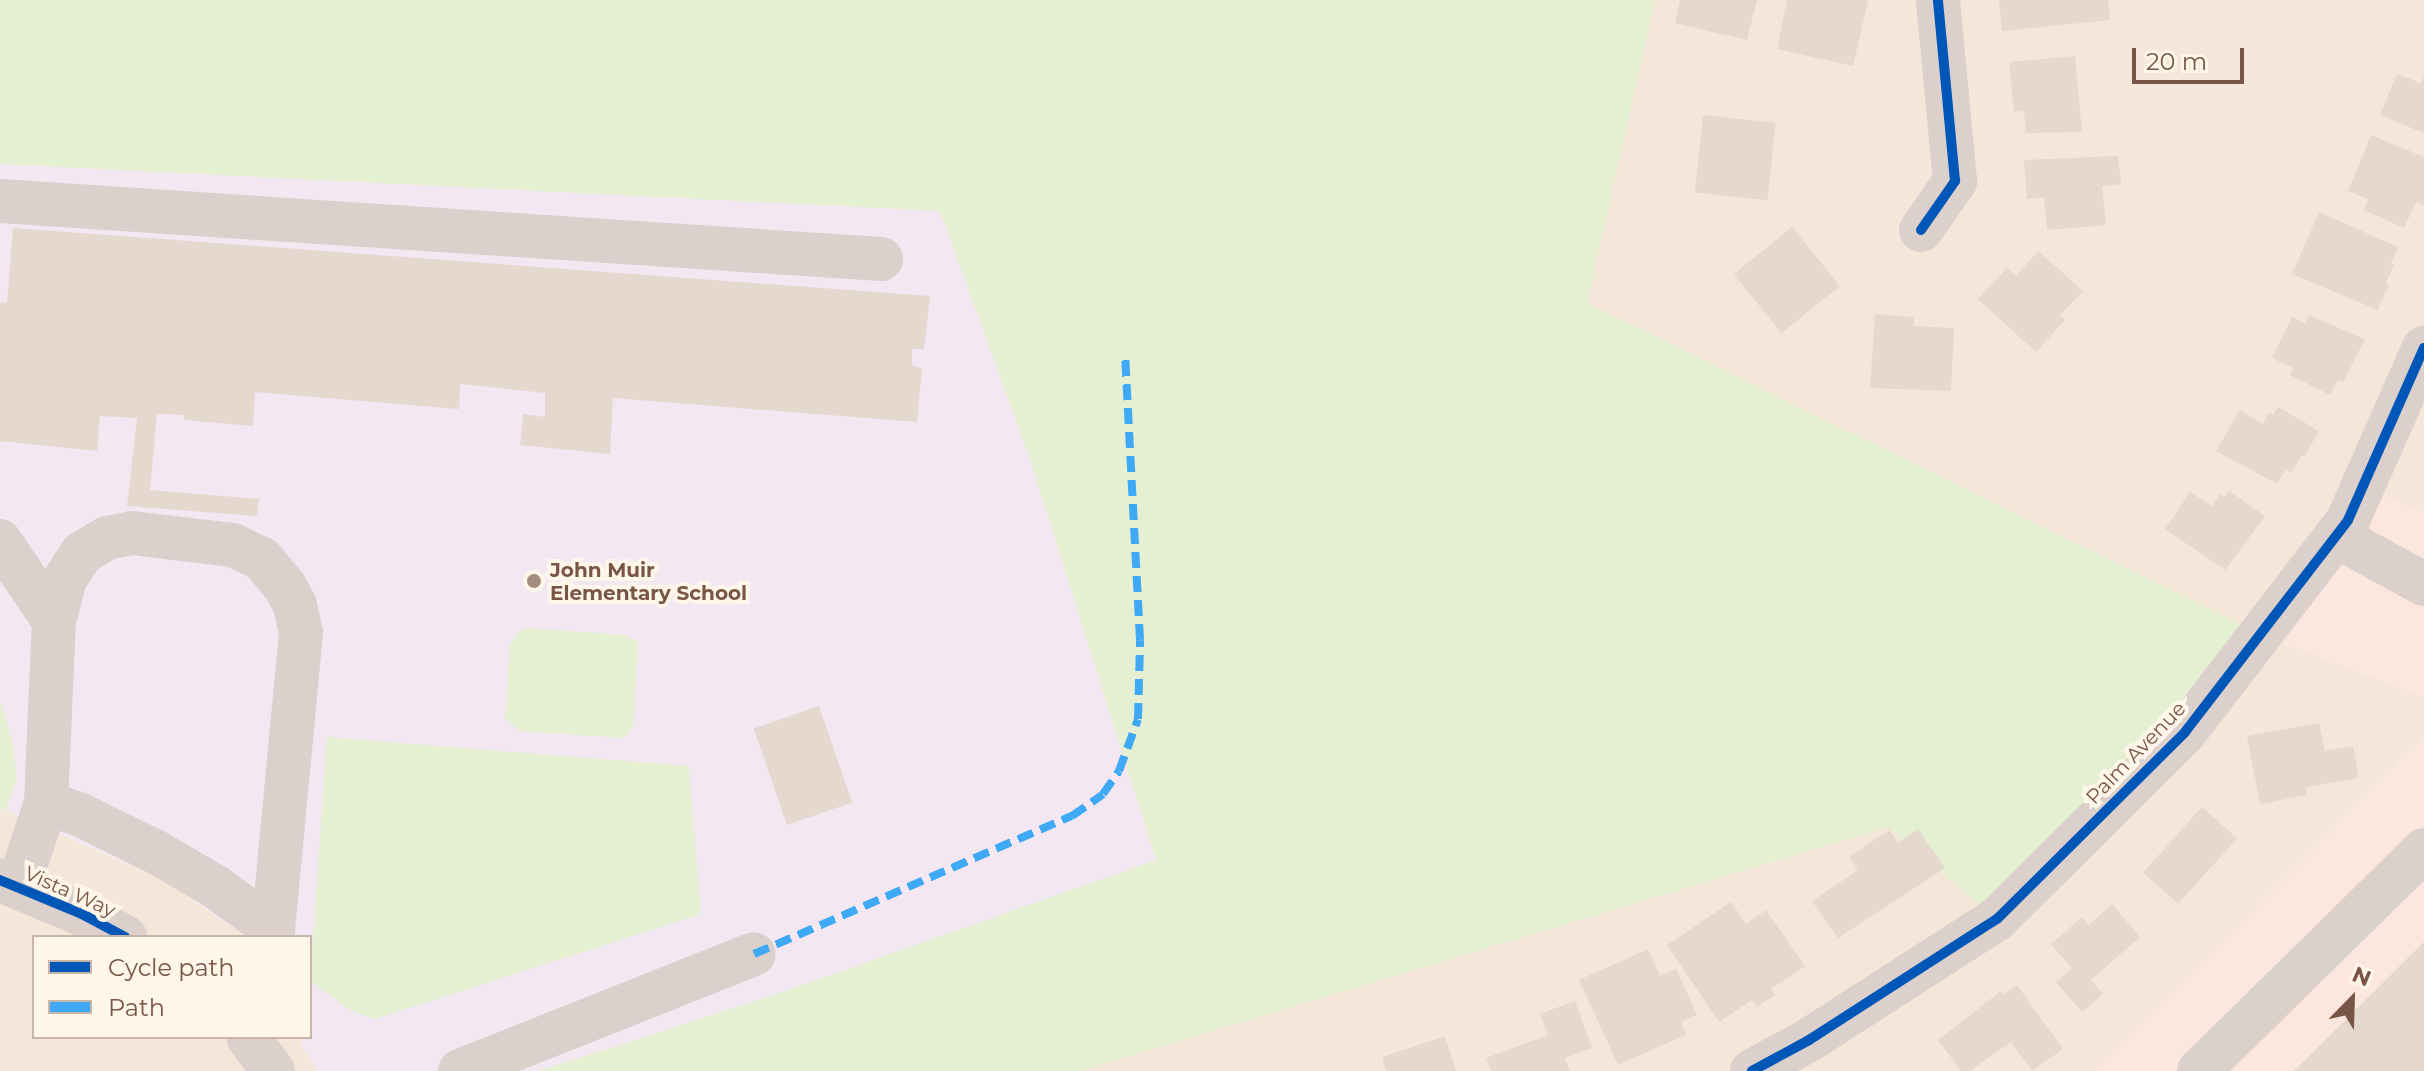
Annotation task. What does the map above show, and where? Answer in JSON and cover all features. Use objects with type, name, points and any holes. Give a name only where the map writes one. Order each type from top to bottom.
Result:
[{"type":"street","points":[[1921,230],[1955,181],[1938,0]]},
{"type":"street","points":[[0,201],[881,259]]},
{"type":"street","name":"Palm Avenue","points":[[1752,1071],[1809,1040],[1997,919],[2185,732],[2348,520],[2424,348]]},
{"type":"street","points":[[9,884],[46,803],[54,621],[65,579],[82,553],[107,538],[132,533],[233,545],[262,559],[284,585],[295,605],[301,633],[272,933]]},
{"type":"street","points":[[2336,536],[2424,584]]},
{"type":"street","points":[[0,541],[54,621]]},
{"type":"street","points":[[46,803],[81,815],[156,852],[216,887],[272,933]]},
{"type":"street","points":[[2199,1071],[2424,850]]},
{"type":"street","name":"Vista Way","points":[[9,884],[121,935]]},
{"type":"street","points":[[460,1071],[754,954]]},
{"type":"street","points":[[249,1039],[273,1071]]},
{"type":"shaded area","points":[[1655,0],[2424,0],[2424,513],[2363,487],[2261,634],[2424,697],[2424,738],[2095,1071],[1080,1071],[1889,827],[2260,634],[1587,303]]},
{"type":"shaded area","name":"John Muir Elementary School","points":[[0,164],[940,211],[1031,462],[1156,861],[774,995],[539,1071],[317,1071],[301,1043],[302,1039],[312,1039],[312,935],[243,935],[166,881],[6,810],[17,779],[13,745],[0,699]]},
{"type":"shaded area","points":[[2363,486],[2424,513],[2424,697],[2261,634]]},
{"type":"shaded area","points":[[2424,738],[2424,1071],[2095,1071]]},
{"type":"shaded area","points":[[0,808],[166,881],[243,935],[32,935],[32,1039],[302,1039],[317,1071],[0,1071]]},
{"type":"green space","points":[[0,0],[1655,0],[1587,303],[2261,634],[1997,919],[1888,827],[1080,1071],[539,1071],[774,995],[1156,860],[1031,462],[940,211],[0,164]]},
{"type":"green space","points":[[527,628],[625,635],[638,642],[633,728],[624,738],[519,731],[505,719],[510,644],[519,631]]},
{"type":"green space","points":[[0,699],[13,745],[17,779],[6,810],[0,808]]},
{"type":"green space","points":[[327,737],[689,766],[701,914],[375,1019],[350,1010],[312,982]]},
{"type":"building","points":[[1680,0],[1757,0],[1747,40],[1675,23]]},
{"type":"building","points":[[1787,0],[1868,0],[1853,66],[1777,49]]},
{"type":"building","points":[[1999,0],[2108,0],[2110,20],[2002,31]]},
{"type":"building","points":[[2075,56],[2082,132],[2026,133],[2024,111],[2014,112],[2009,62]]},
{"type":"building","points":[[2397,74],[2421,83],[2424,76],[2424,133],[2380,115]]},
{"type":"building","points":[[1703,115],[1776,123],[1767,200],[1695,193]]},
{"type":"building","points":[[2371,135],[2424,157],[2424,205],[2416,202],[2404,228],[2364,210],[2368,199],[2348,191]]},
{"type":"building","points":[[2118,156],[2121,184],[2102,186],[2106,225],[2047,230],[2044,197],[2027,199],[2024,160]]},
{"type":"building","points":[[2319,212],[2398,247],[2386,283],[2389,285],[2378,310],[2292,274]]},
{"type":"building","points":[[1792,227],[1840,286],[1782,333],[1734,274]]},
{"type":"building","points":[[13,228],[930,296],[924,349],[912,349],[912,366],[922,368],[917,422],[613,398],[610,454],[520,445],[523,414],[545,417],[545,393],[460,384],[459,409],[255,392],[253,426],[184,420],[184,415],[157,414],[150,490],[259,499],[257,516],[127,506],[137,418],[100,416],[97,451],[0,441],[0,302],[7,303]]},
{"type":"building","points":[[2038,251],[2083,291],[2060,315],[2065,320],[2036,352],[1978,299],[2007,268],[2016,276]]},
{"type":"building","points":[[1875,314],[1914,317],[1914,326],[1954,328],[1951,391],[1870,388]]},
{"type":"building","points":[[2309,315],[2365,339],[2343,382],[2338,380],[2330,395],[2290,375],[2293,368],[2272,358],[2292,317],[2305,323]]},
{"type":"building","points":[[2278,407],[2319,431],[2304,457],[2302,455],[2291,473],[2286,470],[2277,484],[2216,451],[2240,410],[2263,424],[2269,412],[2273,415]]},
{"type":"building","points":[[2229,491],[2265,516],[2225,570],[2165,529],[2190,492],[2212,506],[2220,494],[2225,497]]},
{"type":"building","points":[[819,706],[852,802],[787,825],[754,728]]},
{"type":"building","points":[[2319,723],[2325,751],[2353,746],[2359,778],[2306,787],[2307,795],[2260,804],[2247,736]]},
{"type":"building","points":[[2202,807],[2237,838],[2178,904],[2143,872]]},
{"type":"building","points":[[1918,829],[1945,868],[1838,938],[1812,901],[1858,870],[1849,857],[1889,830],[1898,843]]},
{"type":"building","points":[[1731,902],[1746,924],[1766,910],[1805,966],[1771,989],[1775,995],[1757,1007],[1752,1000],[1719,1022],[1667,945]]},
{"type":"building","points":[[2112,904],[2140,937],[2091,980],[2103,994],[2082,1012],[2056,982],[2072,968],[2051,944],[2082,917],[2089,925]]},
{"type":"building","points":[[2424,942],[2424,1071],[2294,1071]]},
{"type":"building","points":[[1648,949],[1660,976],[1676,969],[1697,1015],[1681,1022],[1686,1035],[1618,1065],[1579,980]]},
{"type":"building","points":[[2017,985],[2063,1049],[2032,1071],[2011,1042],[1970,1071],[1961,1071],[1938,1040],[2001,991],[2004,994]]},
{"type":"building","points":[[1575,1001],[1592,1048],[1565,1058],[1570,1071],[1491,1071],[1486,1058],[1548,1035],[1540,1014]]},
{"type":"building","points":[[1445,1036],[1456,1071],[1386,1071],[1382,1057]]},
{"type":"marked path","points":[[754,954],[1072,816],[1103,794],[1119,771],[1138,719],[1140,640],[1125,356]]},
{"type":"cycle path","points":[[1921,230],[1955,181],[1938,0]]},
{"type":"cycle path","points":[[1752,1071],[1809,1040],[1997,919],[2185,732],[2348,520],[2424,348]]},
{"type":"cycle path","points":[[0,880],[82,914],[121,935]]},
{"type":"place","name":"John Muir Elementary School","points":[[534,581]]}]
